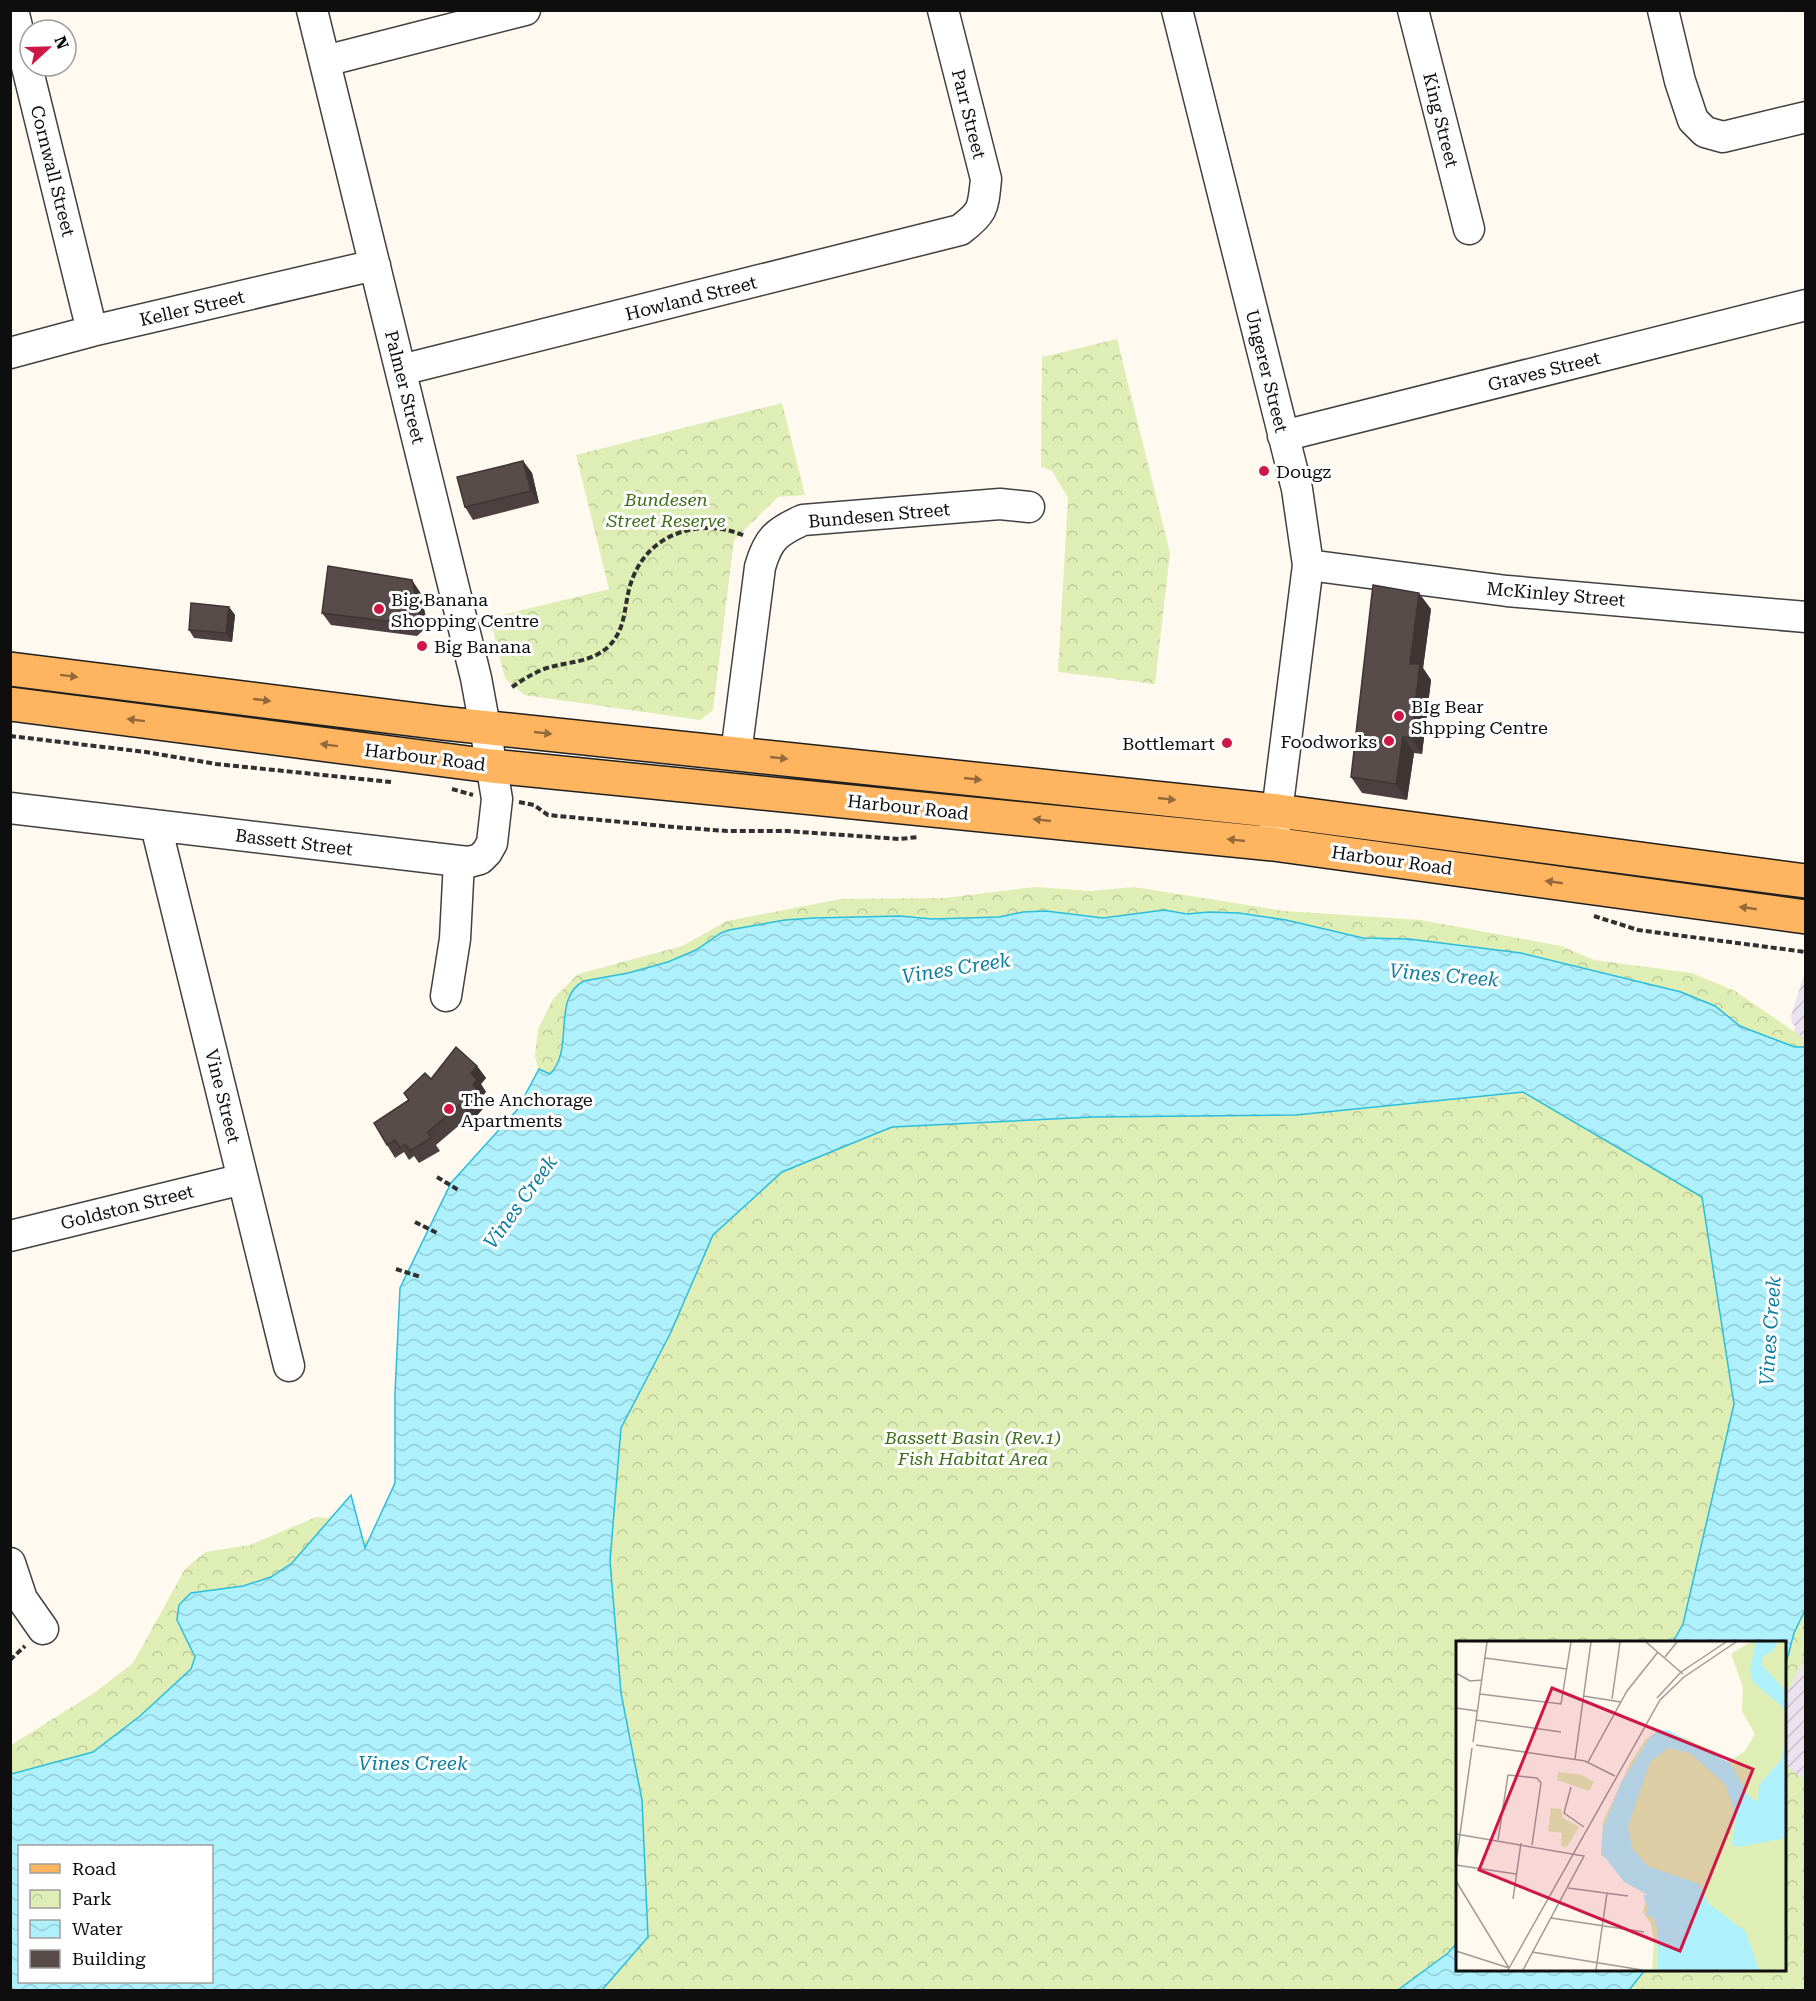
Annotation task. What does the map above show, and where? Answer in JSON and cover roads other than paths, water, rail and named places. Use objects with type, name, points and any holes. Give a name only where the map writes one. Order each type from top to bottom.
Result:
[{"type":"main road","name":"Harbour Road","points":[[10,669],[442,723],[1278,811],[1806,881]]},
{"type":"main road","name":"Harbour Road","points":[[10,704],[491,766],[1273,844],[1806,917]]},
{"type":"street","name":"Cornwall Street","points":[[13,10],[92,331]]},
{"type":"street","name":"Palmer Street","points":[[312,10],[476,678],[491,766]]},
{"type":"street","points":[[325,61],[525,10]]},
{"type":"street","name":"Parr Street","points":[[943,10],[986,179],[984,203],[978,217]]},
{"type":"street","name":"Ungerer Street","points":[[1177,10],[1297,489],[1308,565],[1273,844]]},
{"type":"street","name":"King Street","points":[[1413,10],[1468,230]]},
{"type":"street","points":[[1663,10],[1680,81],[1693,120],[1705,132],[1723,137],[1806,117]]},
{"type":"street","name":"Howland Street","points":[[401,370],[936,237],[960,230],[978,217]]},
{"type":"street","name":"Keller Street","points":[[10,353],[92,331],[375,265]]},
{"type":"street","name":"Graves Street","points":[[1283,436],[1806,305]]},
{"type":"street","name":"Bundesen Street","points":[[736,754],[760,567],[766,548],[785,528],[804,520],[1000,504],[1029,507]]},
{"type":"street","name":"McKinley Street","points":[[1308,565],[1508,591],[1806,617]]},
{"type":"street","name":"Bassett Street","points":[[10,808],[470,862],[480,859],[492,843],[497,799],[491,766]]},
{"type":"street","name":"Vine Street","points":[[156,826],[289,1366]]},
{"type":"street","points":[[446,996],[455,939],[459,861]]},
{"type":"street","name":"Goldston Street","points":[[10,1236],[243,1179]]},
{"type":"street","points":[[10,1563],[22,1599],[43,1629]]},
{"type":"water","name":"Vines Creek","points":[[1164,910],[1187,914],[1239,913],[1286,920],[1363,938],[1409,939],[1521,953],[1681,992],[1715,1006],[1740,1026],[1795,1047],[1805,1047],[1806,1608],[1794,1633],[1786,1663],[1786,1641],[1674,1641],[1683,1624],[1734,1404],[1702,1197],[1523,1092],[1296,1115],[1094,1117],[892,1127],[782,1172],[713,1235],[670,1334],[621,1428],[610,1561],[621,1693],[642,1800],[648,1937],[602,1990],[11,1990],[11,1774],[93,1752],[140,1716],[191,1669],[195,1657],[177,1620],[179,1605],[191,1593],[243,1586],[271,1577],[292,1563],[351,1495],[365,1548],[395,1483],[395,1393],[400,1288],[451,1183],[517,1110],[539,1069],[550,1074],[557,1064],[563,1039],[565,1012],[568,999],[574,989],[584,981],[628,973],[668,962],[696,950],[729,930],[785,920],[900,916],[932,919],[999,917],[1023,912],[1046,911],[1103,918]]},
{"type":"water","points":[[1456,1944],[1456,1971],[1644,1971],[1629,1990],[1398,1990],[1448,1953]]},
{"type":"place","name":"Dougz","points":[[1264,471]]},
{"type":"place","name":"Big Banana Shopping Centre","points":[[379,609]]},
{"type":"place","name":"Big Banana","points":[[422,646]]},
{"type":"place","name":"BIg Bear Shpping Centre","points":[[1399,716]]},
{"type":"place","name":"Foodworks","points":[[1389,741]]},
{"type":"place","name":"Bottlemart","points":[[1227,743]]},
{"type":"place","name":"The Anchorage Apartments","points":[[449,1109]]},
{"type":"park label","name":"Bundesen Street Reserve","points":[[666,509]]},
{"type":"park label","name":"Bassett Basin (Rev.1) Fish Habitat Area","points":[[973,1447]]}]
